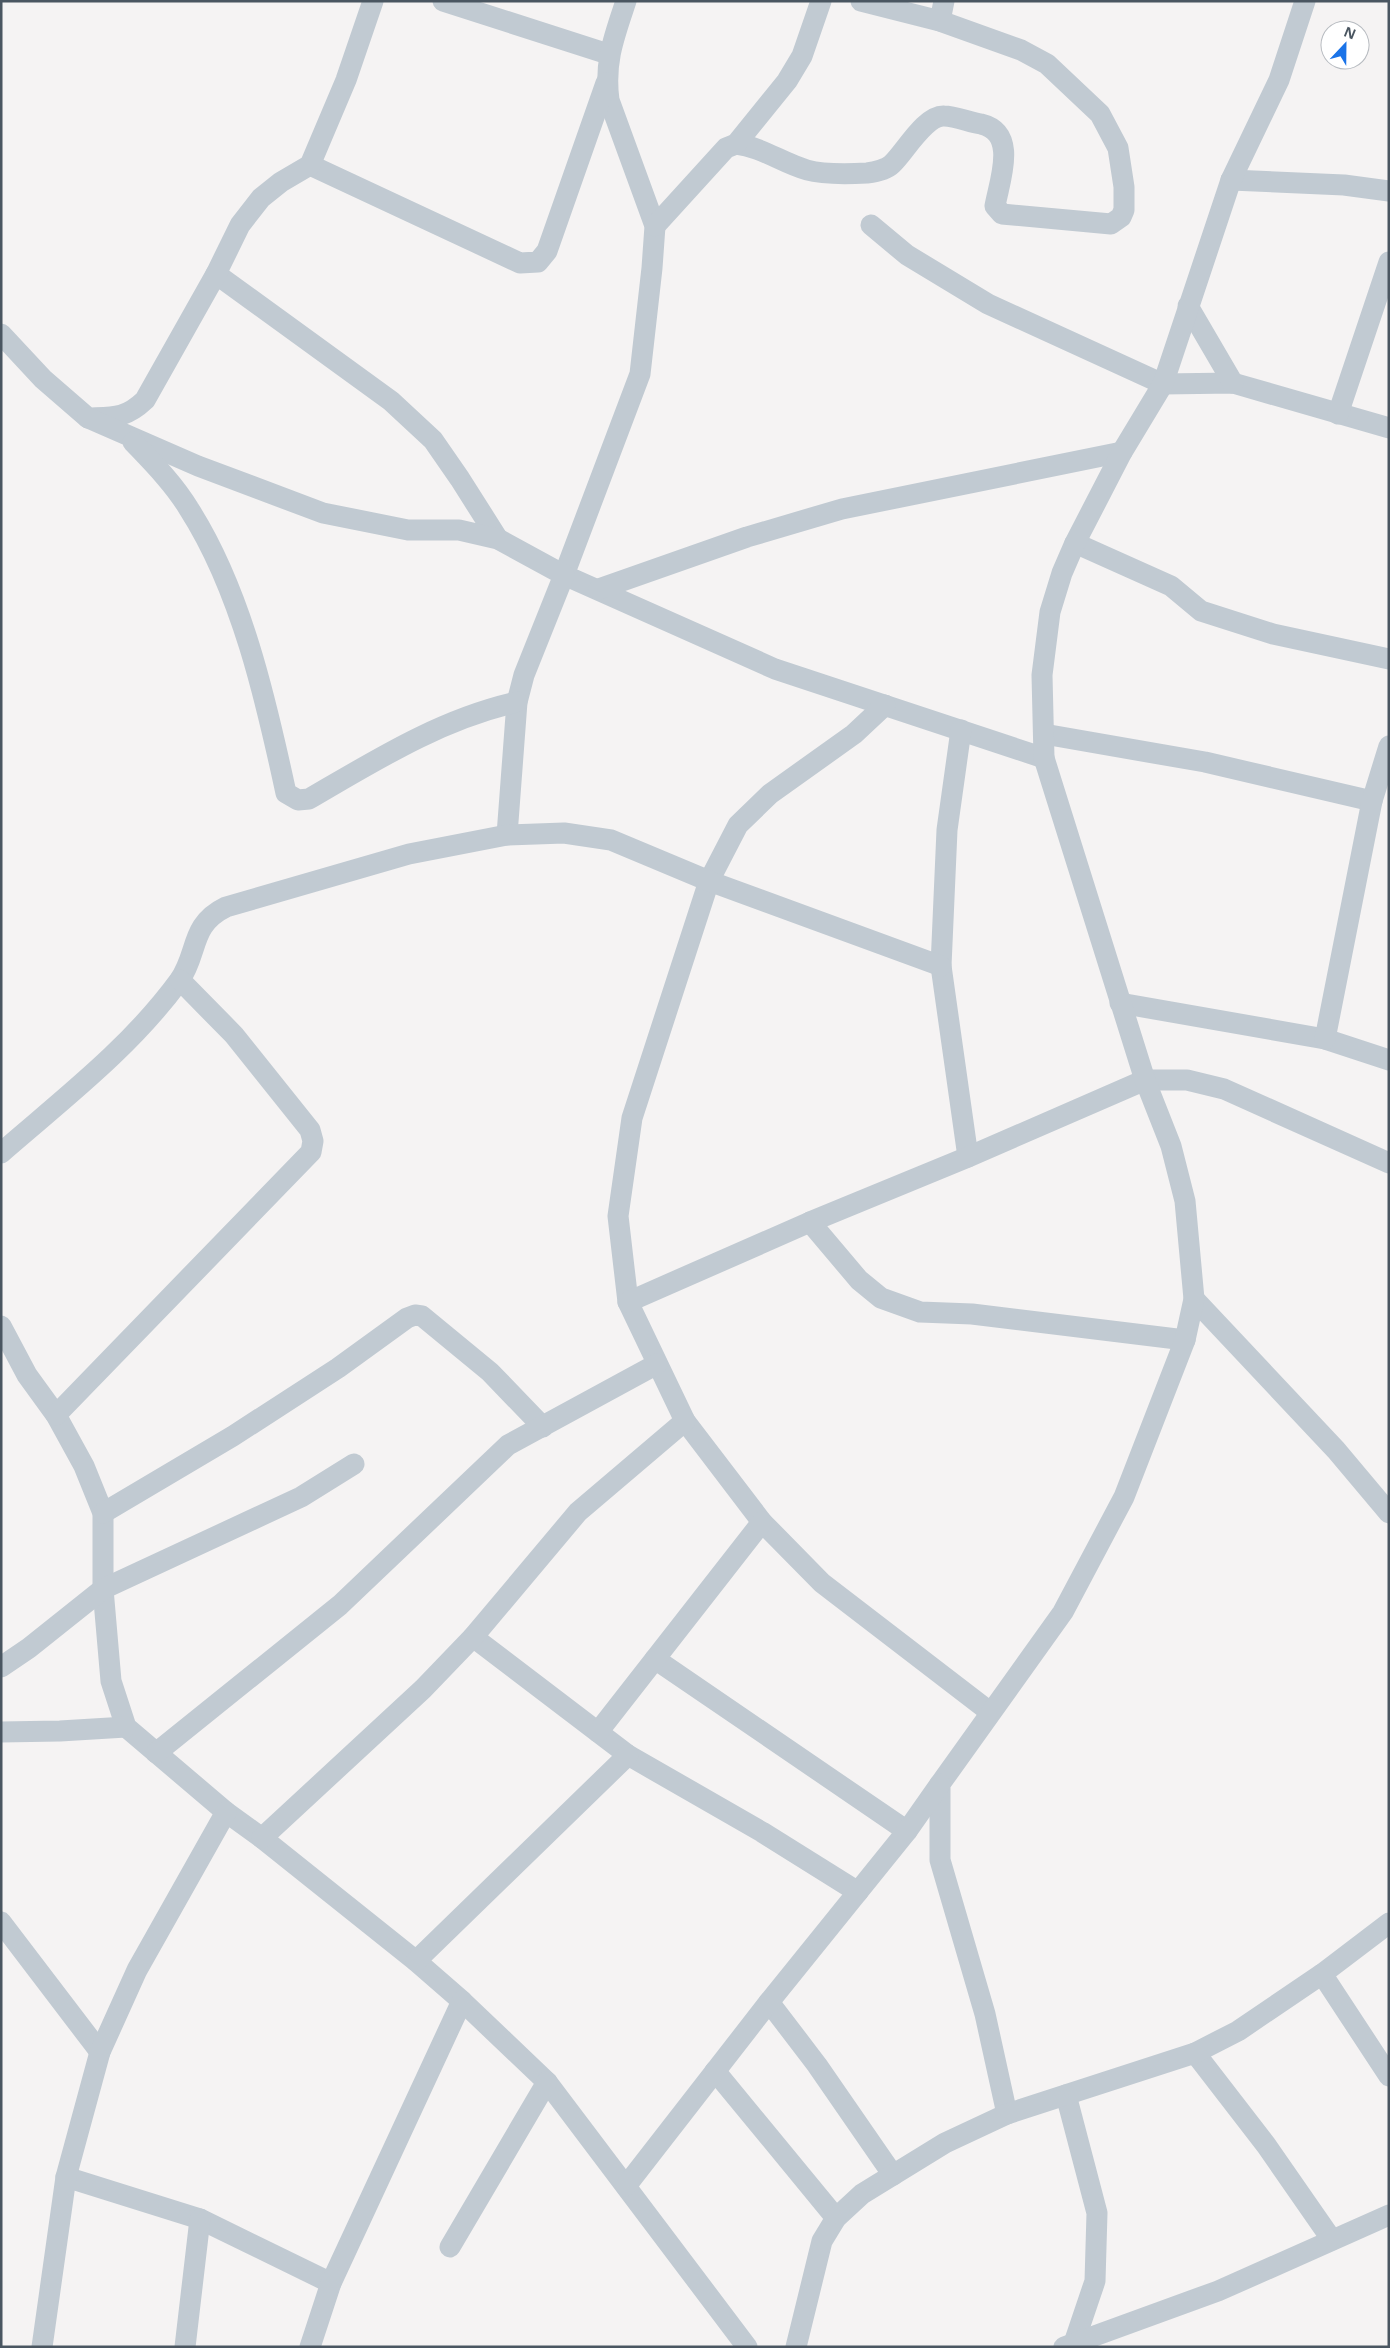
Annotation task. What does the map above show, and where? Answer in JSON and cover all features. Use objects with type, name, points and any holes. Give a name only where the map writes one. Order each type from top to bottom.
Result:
[{"type":"street","points":[[88,418],[123,417],[135,410],[145,400],[216,274],[240,225],[261,198],[281,182],[310,165],[346,80],[373,1]]},
{"type":"street","points":[[443,1],[608,54]]},
{"type":"street","points":[[507,835],[517,702],[524,675],[640,374],[654,226],[609,100],[606,82],[608,54],[626,1]]},
{"type":"street","points":[[654,226],[726,148],[736,144],[787,81],[802,56],[821,1]]},
{"type":"street","points":[[736,144],[750,146],[808,170],[838,173],[869,172],[891,165],[929,121],[943,116],[987,126],[996,131],[1001,137],[1005,148],[995,206],[1002,214],[1111,224],[1120,217],[1124,210],[1124,187],[1118,148],[1100,114],[1047,64],[942,11],[861,1]]},
{"type":"street","points":[[626,2186],[769,2002],[907,1831],[1063,1612],[1124,1497],[1185,1340],[1194,1299],[1186,1201],[1170,1146],[1145,1080],[1120,1003],[1044,758],[1042,675],[1050,612],[1062,573],[1075,543],[1122,452],[1163,384],[1231,180],[1279,80],[1305,1]]},
{"type":"street","points":[[310,165],[520,263],[538,262],[547,251],[606,82]]},
{"type":"street","points":[[1231,180],[1344,186],[1389,192]]},
{"type":"street","points":[[871,225],[907,254],[988,304],[1163,384],[1233,383],[1389,428]]},
{"type":"street","points":[[1338,414],[1389,262]]},
{"type":"street","points":[[216,274],[390,401],[433,440],[498,539]]},
{"type":"street","points":[[1188,306],[1233,383]]},
{"type":"street","points":[[1,334],[43,379],[88,418],[198,466],[323,513],[408,530],[458,530],[498,539],[564,575],[775,669],[1044,758]]},
{"type":"street","points":[[125,435],[162,474],[189,509],[215,557],[244,630],[270,716],[286,793],[298,800],[310,799],[422,734],[488,708],[517,702]]},
{"type":"street","points":[[599,590],[746,537],[842,509],[1122,452]]},
{"type":"street","points":[[1075,543],[1171,586],[1201,611],[1273,634],[1389,660]]},
{"type":"street","points":[[885,705],[854,734],[770,794],[738,825],[709,880],[632,1118],[618,1216],[628,1302],[684,1422],[762,1522],[822,1582],[990,1712]]},
{"type":"street","points":[[961,730],[946,830],[941,966],[968,1158]]},
{"type":"street","points":[[1044,734],[1205,762],[1372,801]]},
{"type":"street","points":[[1325,1039],[1372,801],[1389,746]]},
{"type":"street","points":[[1,1153],[119,1051],[180,980],[201,926],[214,913],[226,907],[409,854],[507,835],[564,833],[611,840],[709,880],[941,966]]},
{"type":"street","points":[[56,1415],[311,1152],[313,1141],[310,1130],[234,1035],[180,980]]},
{"type":"street","points":[[1120,1003],[1325,1039],[1389,1060]]},
{"type":"street","points":[[628,1302],[810,1222],[968,1158],[1145,1080],[1187,1080],[1224,1089],[1389,1163]]},
{"type":"street","points":[[810,1222],[859,1280],[881,1298],[920,1312],[972,1314],[1185,1340]]},
{"type":"street","points":[[1194,1299],[1336,1450],[1389,1513]]},
{"type":"street","points":[[103,1513],[233,1436],[338,1368],[407,1318],[415,1315],[422,1316],[490,1372],[543,1427]]},
{"type":"street","points":[[1,1326],[28,1375],[56,1415],[84,1466],[103,1513],[102,1589],[111,1681],[126,1726],[226,1812],[262,1838],[416,1961],[462,2001],[547,2082],[747,2347]]},
{"type":"street","points":[[156,1753],[340,1605],[508,1445],[657,1364]]},
{"type":"street","points":[[262,1838],[423,1689],[473,1637],[578,1512],[684,1422]]},
{"type":"street","points":[[1,1667],[29,1648],[102,1589],[301,1497],[354,1464]]},
{"type":"street","points":[[598,1732],[762,1522]]},
{"type":"street","points":[[473,1637],[628,1755],[762,1832],[858,1892]]},
{"type":"street","points":[[655,1659],[907,1831]]},
{"type":"street","points":[[1,1732],[60,1731],[126,1726]]},
{"type":"street","points":[[416,1961],[628,1755]]},
{"type":"street","points":[[940,1784],[940,1860],[985,2014],[1007,2114]]},
{"type":"street","points":[[42,2347],[66,2177],[100,2052],[137,1970],[226,1812]]},
{"type":"street","points":[[1,1922],[100,2052]]},
{"type":"street","points":[[796,2347],[822,2242],[836,2218],[862,2194],[945,2142],[1007,2114],[1195,2053],[1238,2030],[1322,1974],[1389,1923]]},
{"type":"street","points":[[1322,1974],[1389,2076]]},
{"type":"street","points":[[310,2347],[330,2283],[462,2001]]},
{"type":"street","points":[[769,2002],[817,2065],[893,2175]]},
{"type":"street","points":[[1195,2053],[1266,2145],[1332,2240]]},
{"type":"street","points":[[715,2071],[836,2218]]},
{"type":"street","points":[[450,2248],[547,2082]]},
{"type":"street","points":[[1066,2095],[1096,2213],[1095,2281],[1069,2345]]},
{"type":"street","points":[[66,2177],[200,2219],[330,2283]]},
{"type":"street","points":[[1069,2345],[1218,2291],[1389,2215]]},
{"type":"street","points":[[185,2347],[200,2219]]}]
